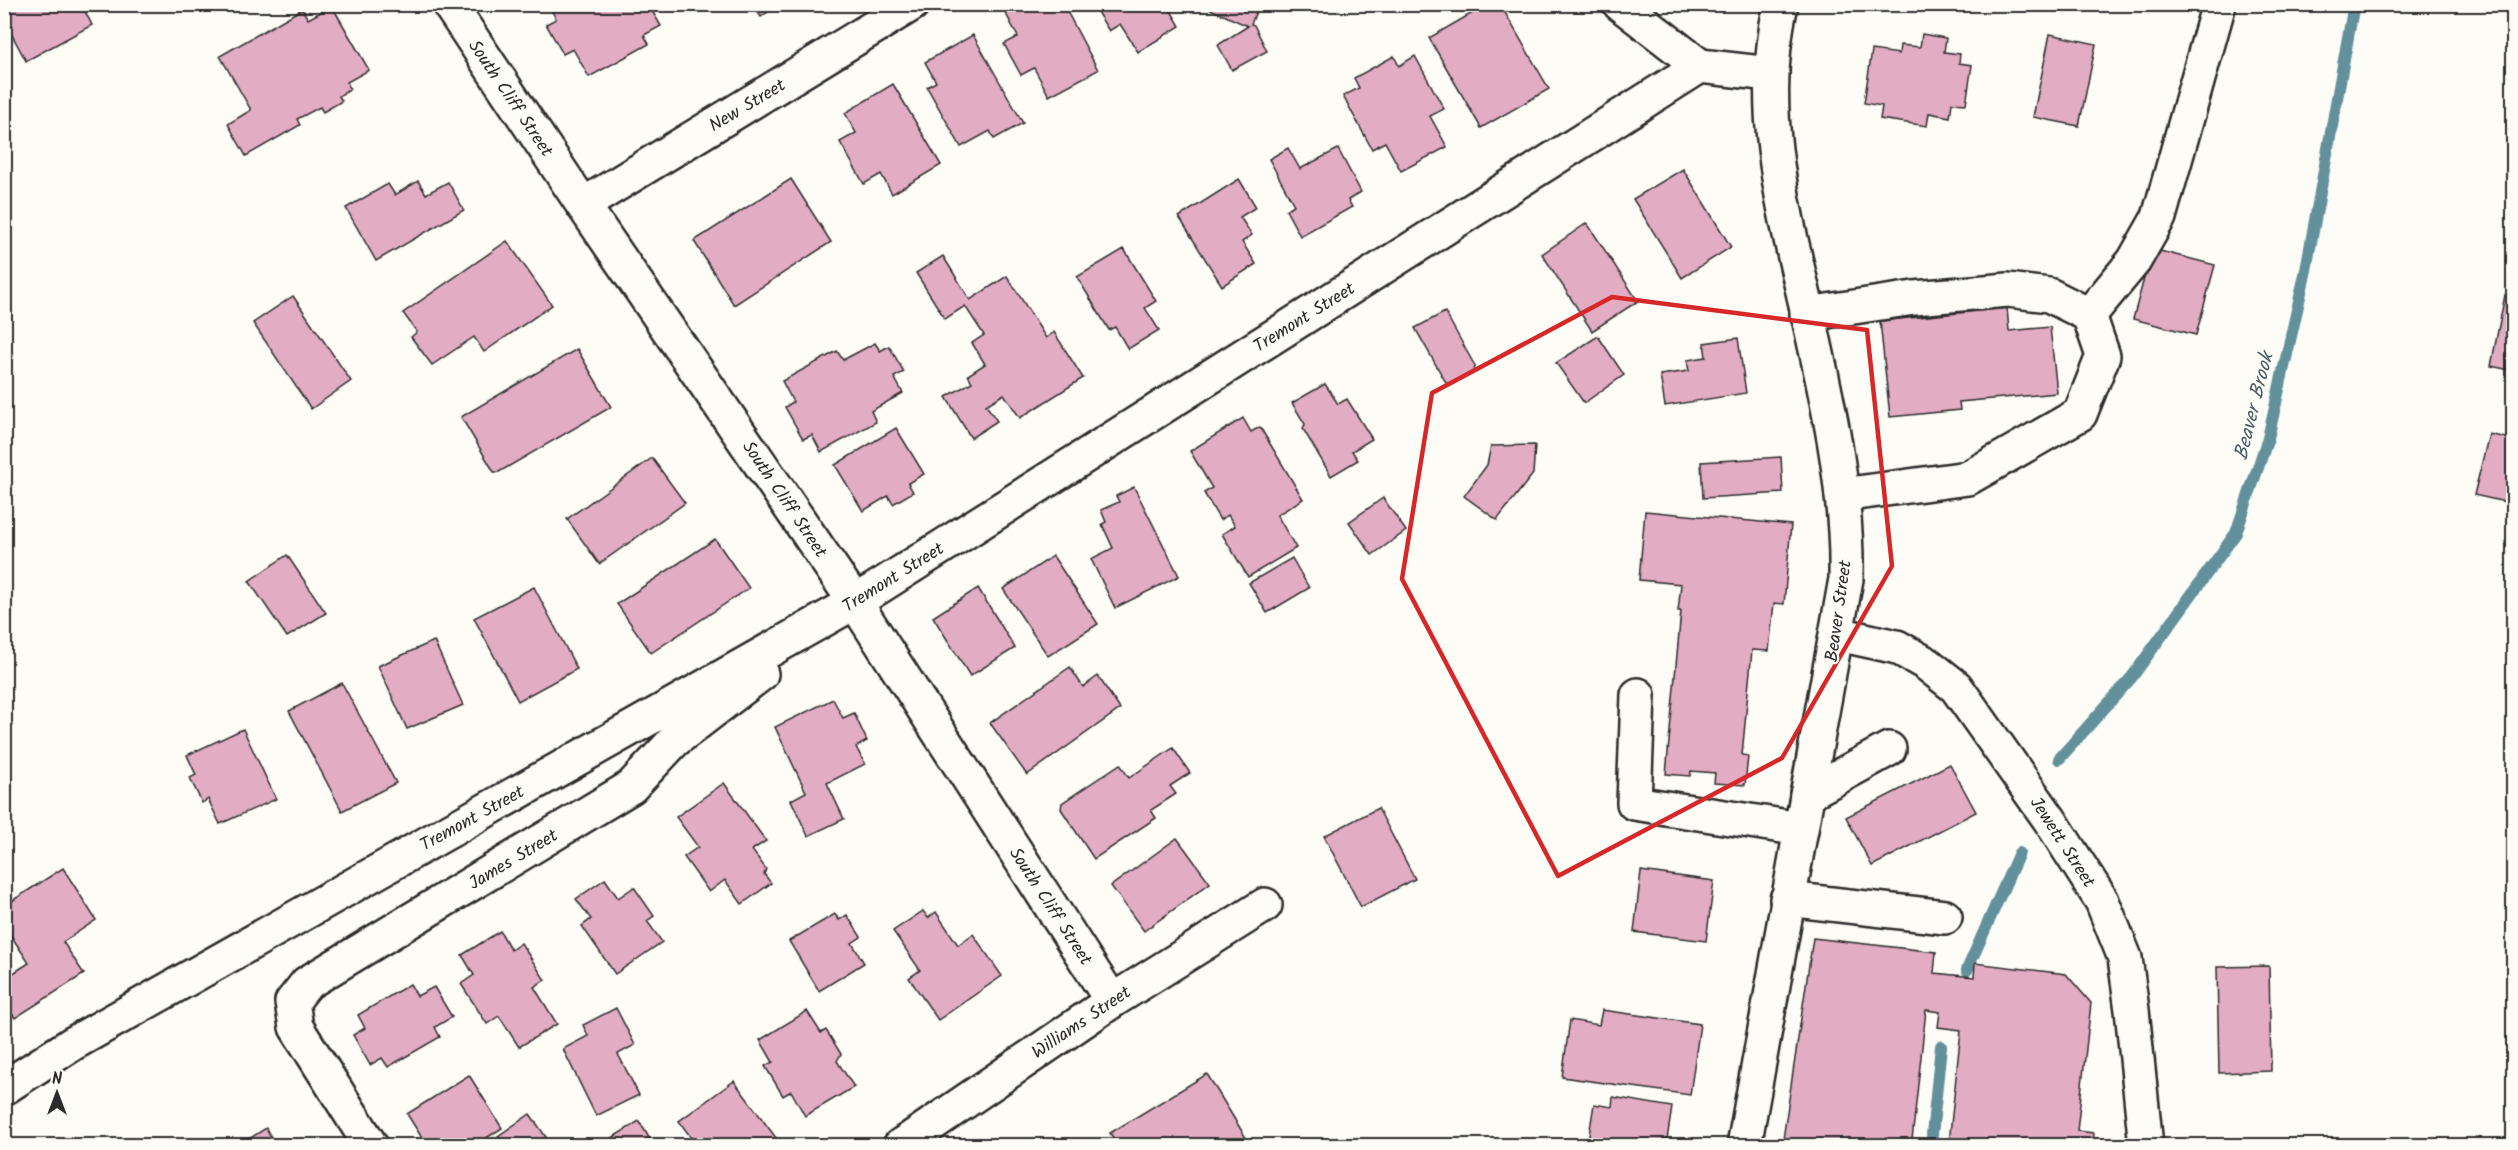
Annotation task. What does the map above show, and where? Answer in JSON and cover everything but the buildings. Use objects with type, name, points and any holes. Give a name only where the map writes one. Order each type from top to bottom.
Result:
[{"type":"street","name":"South Cliff Street","points":[[449,4],[583,205],[855,602],[1112,1000]]},
{"type":"street","name":"New Street","points":[[583,205],[912,4]]},
{"type":"street","points":[[1620,4],[1700,66],[1770,74]]},
{"type":"street","name":"Beaver Street","points":[[1744,1146],[1838,634],[1846,579],[1842,495],[1836,453],[1792,244],[1772,135],[1770,74],[1781,4]]},
{"type":"street","points":[[2089,315],[2134,261],[2159,216],[2219,4]]},
{"type":"street","name":"Tremont Street","points":[[4,1088],[72,1044],[855,602],[1700,66]]},
{"type":"street","points":[[1808,314],[1914,298],[2008,290],[2049,295],[2089,315],[2103,356],[2080,414],[1968,478],[1842,495]]},
{"type":"street","name":"James Street","points":[[371,1146],[296,1027],[292,1002],[307,983],[631,787],[674,741],[855,602]]},
{"type":"street","name":"Jewett Street","points":[[1838,634],[1897,647],[1926,664],[1956,687],[2031,792],[2096,892],[2113,924],[2124,958],[2132,1010],[2146,1146]]},
{"type":"street","points":[[1638,695],[1634,803],[1801,829]]},
{"type":"street","points":[[1807,794],[1889,749]]},
{"type":"street","points":[[1788,899],[1946,917]]},
{"type":"street","name":"Williams Street","points":[[900,1146],[1112,1000],[1265,906]]},
{"type":"highlighted area","points":[[1612,297],[1867,330],[1892,566],[1782,758],[1558,876],[1402,579],[1432,393]]},
{"type":"waterway","name":"Beaver Brook","points":[[2059,759],[2132,677],[2236,533],[2268,438],[2306,270],[2354,4]]},
{"type":"waterway","name":"Beaver Brook","points":[[1967,970],[2019,853]]},
{"type":"waterway","name":"Beaver Brook","points":[[1932,1135],[1941,1046]]}]
